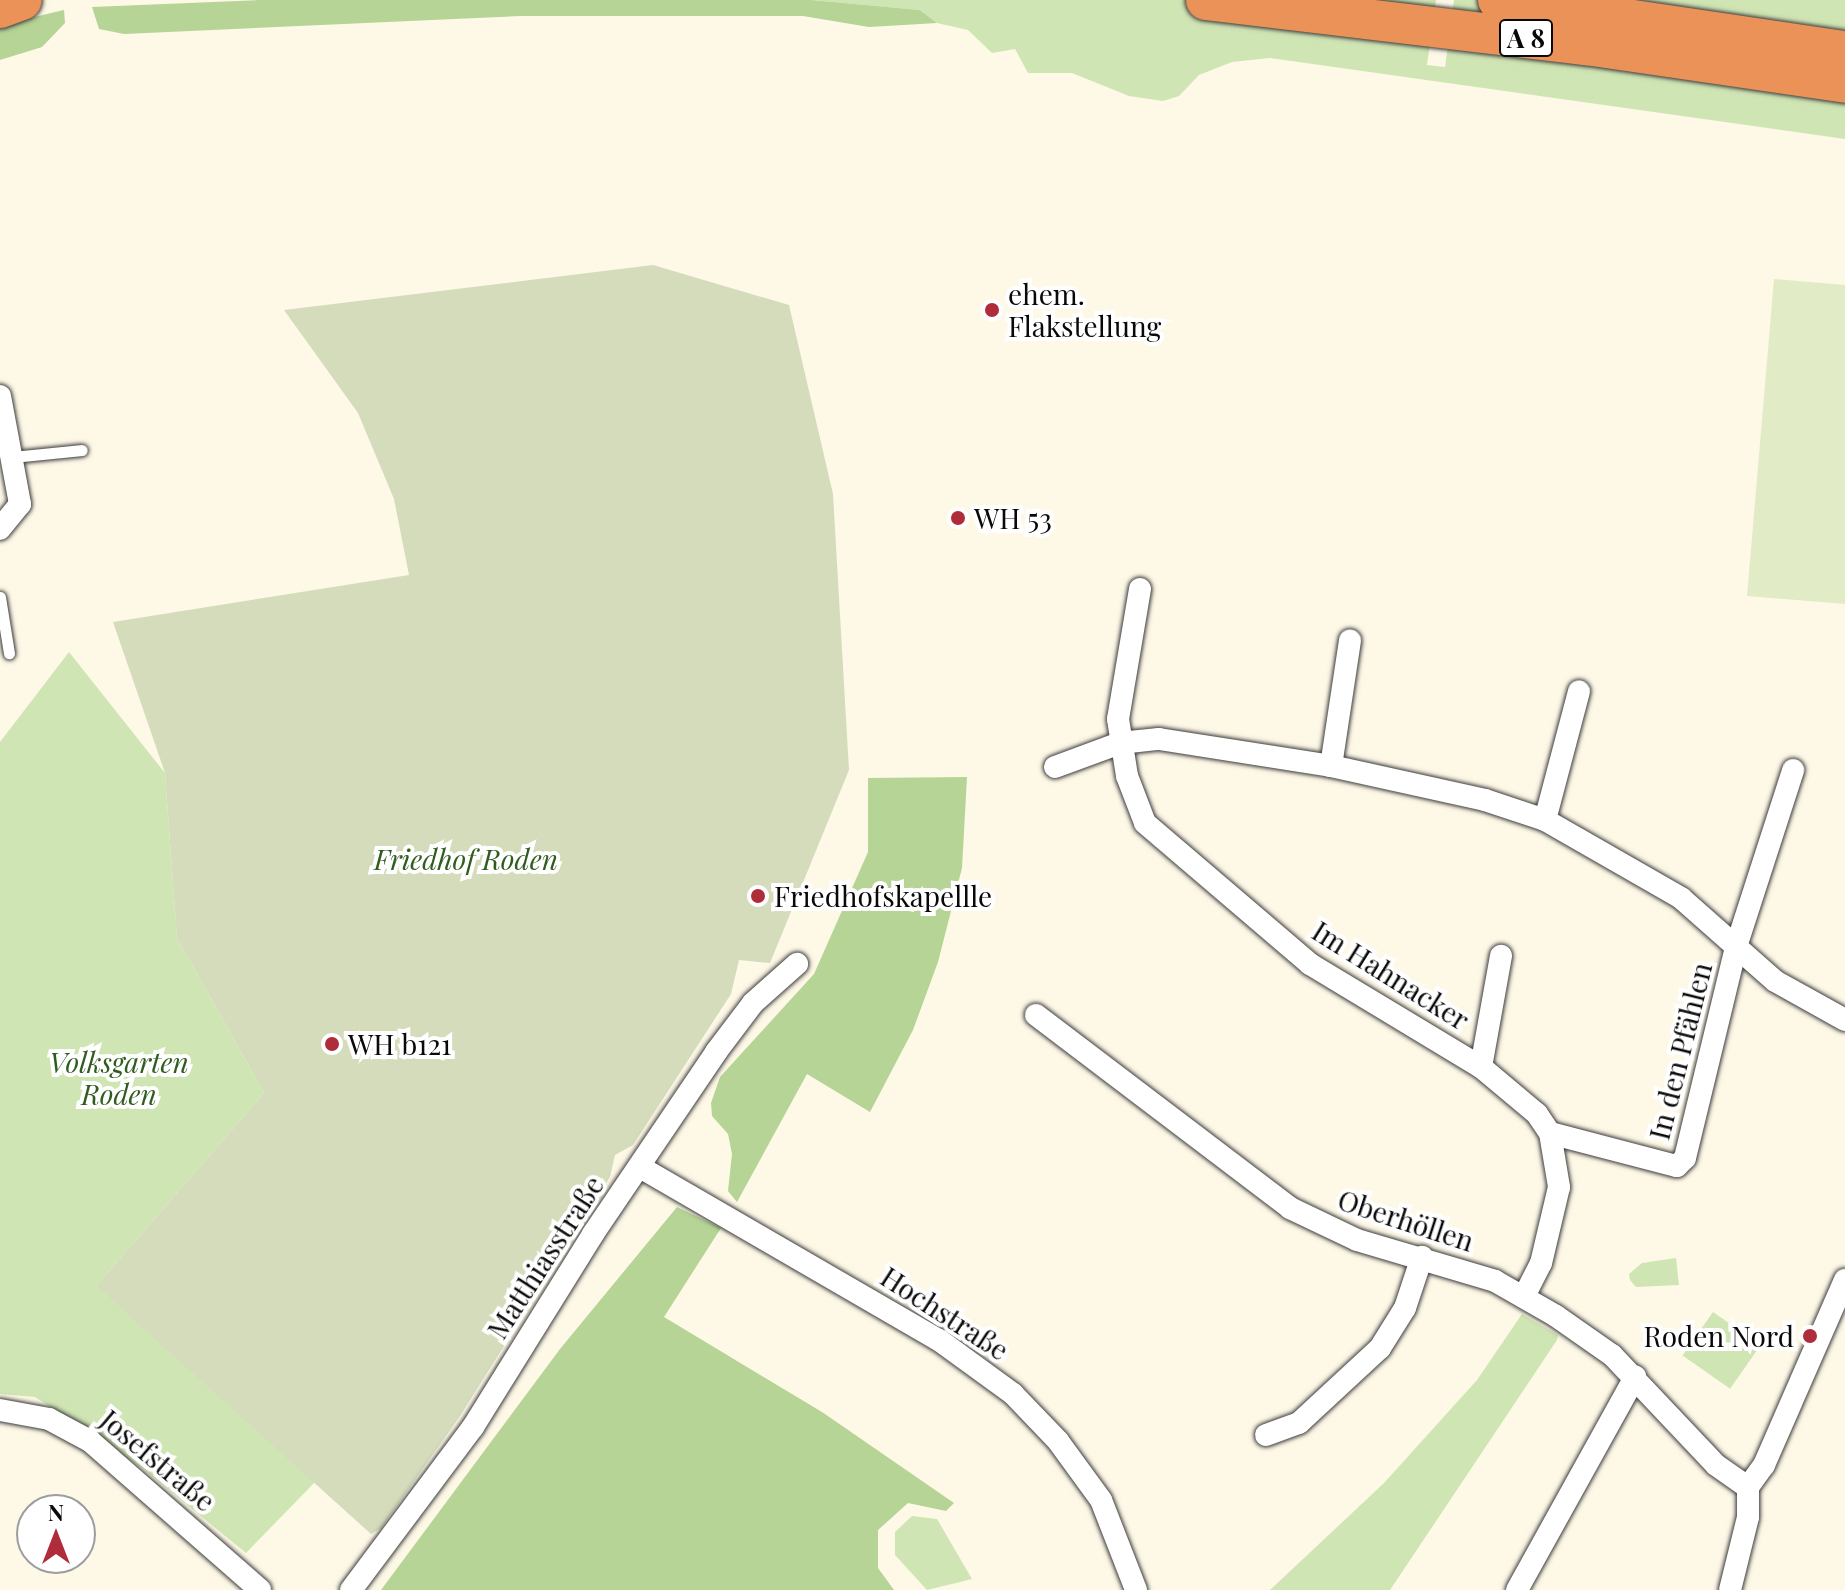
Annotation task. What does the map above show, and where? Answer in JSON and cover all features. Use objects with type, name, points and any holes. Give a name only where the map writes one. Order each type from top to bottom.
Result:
[{"type":"highway","points":[[0,8],[22,0]]},
{"type":"highway","name":"A 8","points":[[1206,0],[1586,45],[1845,83]]},
{"type":"highway","name":"A 8","points":[[1498,0],[1845,51]]},
{"type":"highway","points":[[1574,10],[1665,0]]},
{"type":"street","points":[[0,396],[6,458],[20,504],[0,529]]},
{"type":"street","points":[[1120,743],[1126,658],[1140,589]]},
{"type":"street","points":[[1331,766],[1350,640]]},
{"type":"street","points":[[1545,820],[1579,691]]},
{"type":"street","name":"In den Pfählen","points":[[1055,767],[1120,743],[1159,739],[1201,743],[1432,787],[1545,820],[1681,898],[1736,947],[1804,1000],[1845,1020]]},
{"type":"street","name":"Im Hahnacker","points":[[1120,743],[1140,814],[1162,838],[1310,964],[1481,1067],[1518,1096],[1550,1133]]},
{"type":"street","name":"In den Pfählen","points":[[1550,1133],[1677,1166],[1685,1158],[1708,1077],[1736,947],[1793,770]]},
{"type":"street","name":"Im Hahnacker","points":[[1481,1067],[1501,956]]},
{"type":"street","name":"Matthiasstraße","points":[[351,1590],[473,1427],[640,1167],[735,1027],[797,964]]},
{"type":"street","name":"Oberhöllen","points":[[1036,1015],[1290,1208],[1357,1240],[1422,1257],[1524,1296],[1635,1377],[1716,1465],[1748,1487]]},
{"type":"street","points":[[1524,1296],[1556,1218],[1559,1187],[1550,1133]]},
{"type":"street","name":"Hochstraße","points":[[640,1167],[939,1340],[1013,1394],[1058,1441],[1101,1500],[1136,1590]]},
{"type":"street","points":[[1266,1435],[1299,1423],[1380,1348],[1405,1308],[1422,1257]]},
{"type":"street","points":[[1730,1590],[1748,1517],[1748,1487],[1764,1465],[1845,1280]]},
{"type":"street","points":[[1517,1590],[1635,1377]]},
{"type":"street","name":"Josefstraße","points":[[0,1410],[58,1422],[90,1441],[260,1590]]},
{"type":"lane","points":[[6,458],[82,450]]},
{"type":"lane","points":[[0,597],[9,653]]},
{"type":"green space","points":[[259,0],[811,0],[920,10],[937,23],[869,27],[803,16],[521,16],[124,34],[99,29],[92,7]]},
{"type":"green space","points":[[811,0],[1436,0],[1427,65],[1445,67],[1454,0],[1845,0],[1845,139],[1270,58],[1232,62],[1199,75],[1179,96],[1163,101],[1129,96],[1072,73],[1028,73],[1015,49],[992,53],[968,30],[937,23],[920,10]]},
{"type":"green space","points":[[64,10],[65,23],[42,47],[0,60],[0,25]]},
{"type":"green space","name":"Friedhof Roden","points":[[653,265],[789,305],[833,494],[849,770],[770,963],[739,960],[731,994],[633,1145],[615,1155],[610,1177],[460,1416],[381,1528],[371,1534],[96,1286],[264,1093],[177,938],[165,773],[113,622],[409,575],[394,499],[358,413],[284,310]]},
{"type":"green space","points":[[1774,279],[1845,285],[1845,604],[1747,596]]},
{"type":"green space","name":"Volksgarten Roden","points":[[69,652],[165,773],[177,938],[264,1093],[96,1286],[316,1481],[246,1553],[142,1468],[35,1397],[0,1394],[0,742]]},
{"type":"green space","points":[[967,777],[962,868],[938,962],[913,1030],[870,1112],[807,1074],[737,1202],[728,1191],[732,1154],[728,1134],[712,1116],[711,1103],[720,1077],[814,974],[868,852],[868,778]]},
{"type":"green space","points":[[677,1207],[721,1228],[664,1317],[822,1412],[954,1503],[946,1511],[908,1503],[878,1530],[878,1568],[894,1590],[381,1590],[560,1349]]},
{"type":"green space","points":[[1676,1258],[1679,1285],[1636,1287],[1630,1280],[1629,1274],[1642,1263]]},
{"type":"green space","points":[[1713,1312],[1761,1345],[1730,1389],[1683,1355]]},
{"type":"green space","points":[[1522,1314],[1558,1335],[1557,1340],[1390,1590],[1270,1590],[1384,1483],[1477,1380]]},
{"type":"green space","points":[[912,1516],[937,1519],[972,1579],[927,1590],[895,1555],[895,1532]]},
{"type":"place","name":"ehem. Flakstellung","points":[[992,310]]},
{"type":"place","name":"WH 53","points":[[958,518]]},
{"type":"place","name":"Friedhofskapellle","points":[[758,896]]},
{"type":"place","name":"WH b121","points":[[332,1044]]},
{"type":"place","name":"Roden Nord","points":[[1810,1336]]}]
